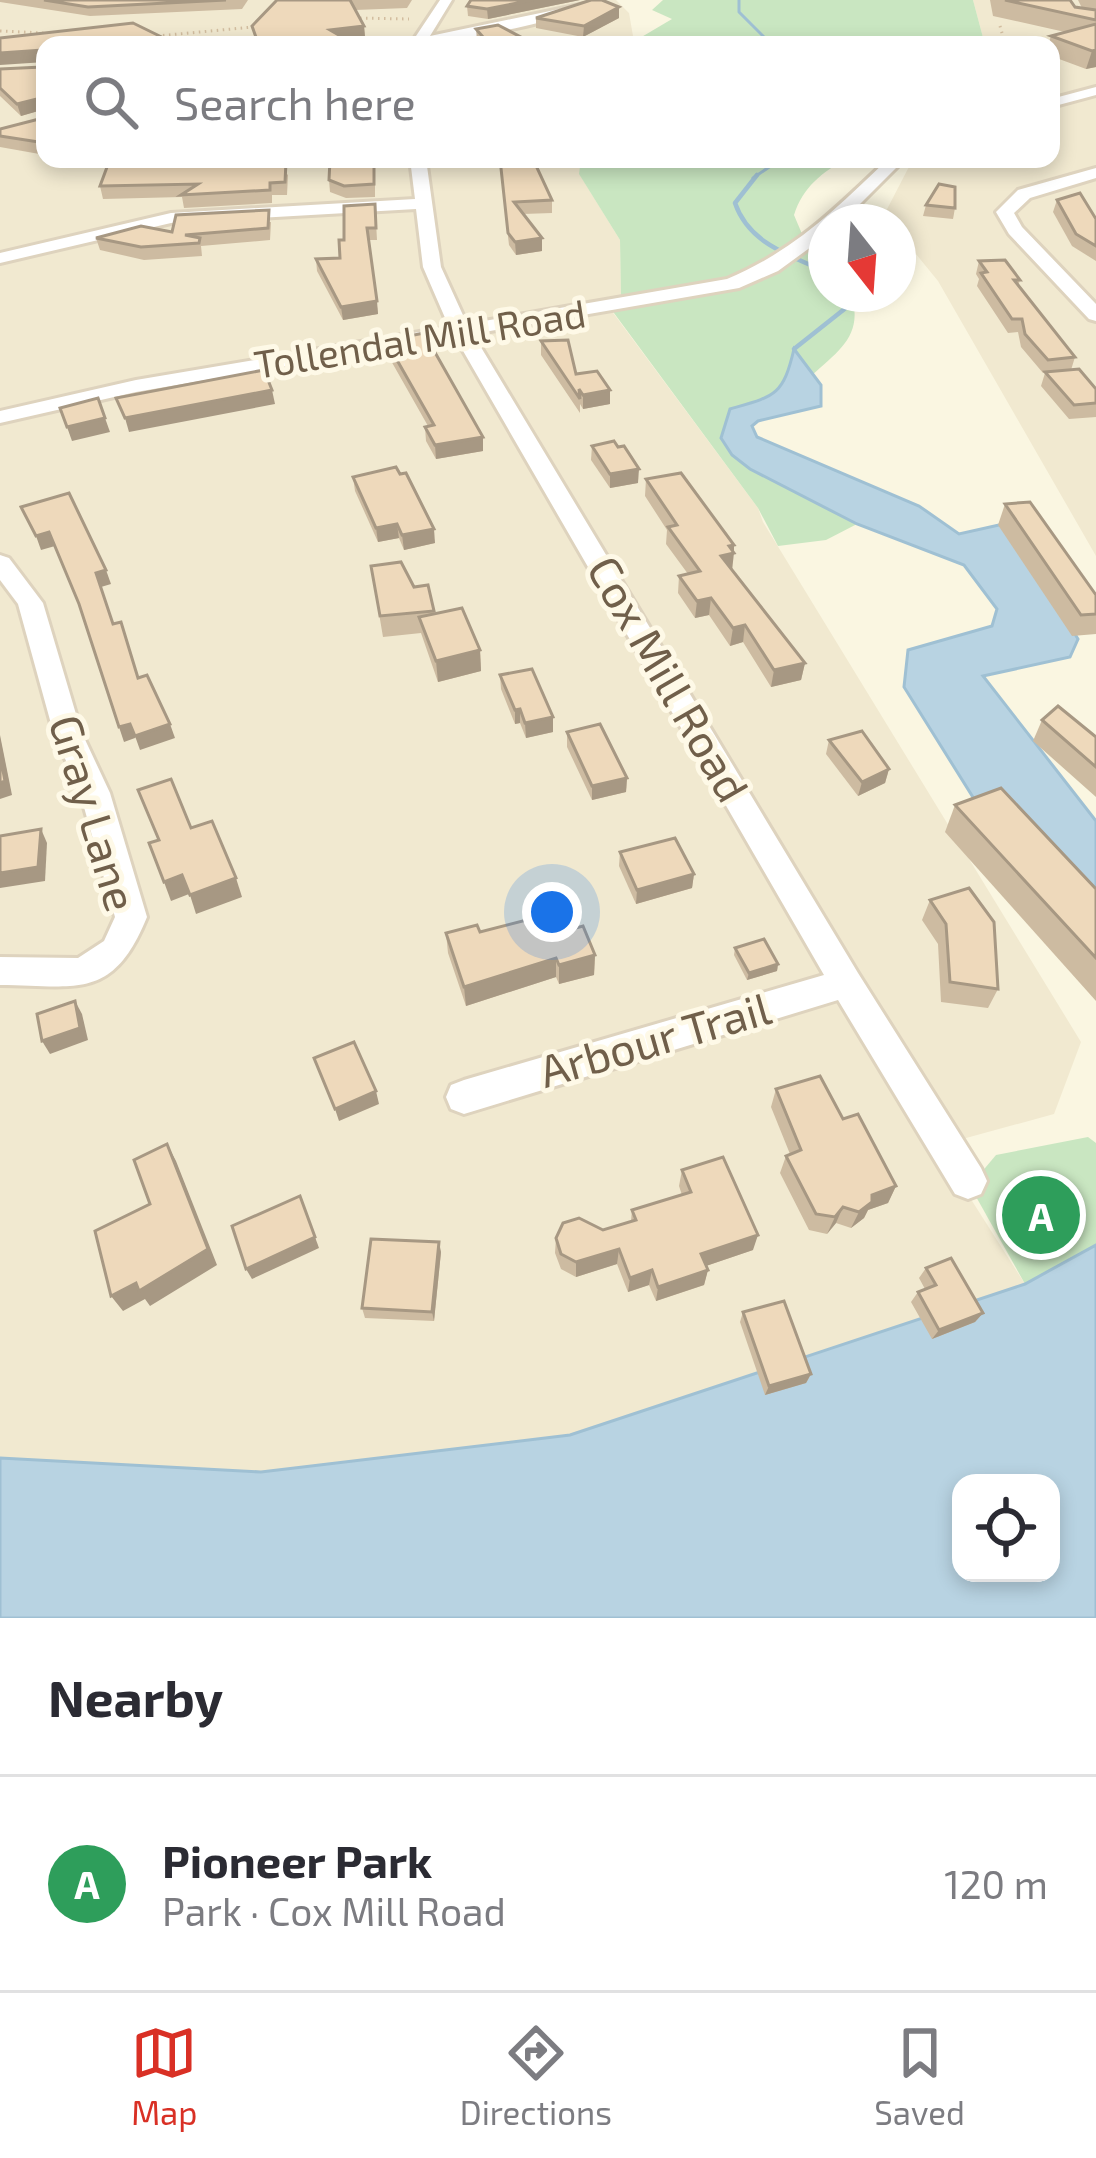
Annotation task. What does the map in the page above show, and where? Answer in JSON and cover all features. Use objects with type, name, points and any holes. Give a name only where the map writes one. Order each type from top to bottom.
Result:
[{"type":"street","points":[[419,36],[446,0]]},
{"type":"street","points":[[446,36],[597,0]]},
{"type":"street","points":[[1060,101],[1096,92]]},
{"type":"street","name":"Cox Mill Road","points":[[419,168],[436,281],[462,330],[846,983],[968,1181]]},
{"type":"street","name":"Tollendal Mill Road","points":[[851,204],[888,168]]},
{"type":"street","points":[[1096,172],[1024,194],[1005,212],[1015,230],[1096,315]]},
{"type":"street","points":[[0,258],[171,218],[422,204]]},
{"type":"street","name":"Tollendal Mill Road","points":[[0,417],[136,386],[732,284],[789,257],[808,242]]},
{"type":"street","name":"Gray Lane","points":[[0,563],[30,603],[67,731],[95,794],[131,917],[117,950],[83,972],[0,970]]},
{"type":"street","name":"Arbour Trail","points":[[464,1097],[846,983]]},
{"type":"path","points":[[347,18],[415,20]]},
{"type":"path","points":[[149,36],[269,24]]},
{"type":"path","points":[[1000,26],[1002,33]]},
{"type":"path","points":[[0,31],[49,33]]},
{"type":"shaded area","points":[[0,0],[616,0],[629,13],[633,36],[36,36],[36,168],[580,168],[580,175],[620,240],[621,297],[611,310],[758,508],[1081,1042],[1054,1114],[937,1146],[1025,1284],[570,1435],[261,1472],[0,1458]]},
{"type":"shaded area","points":[[973,0],[1096,0],[1096,556],[938,281],[916,254],[916,204],[890,204],[908,168],[1060,168],[1060,36],[983,36]]},
{"type":"green space","points":[[663,0],[973,0],[983,36],[643,36],[672,19],[652,10]]},
{"type":"green space","points":[[580,168],[831,168],[814,181],[794,215],[808,244],[808,312],[854,312],[852,331],[812,375],[795,351],[781,386],[757,401],[730,409],[750,469],[857,524],[826,540],[778,546],[758,508],[611,309],[621,297],[620,240],[579,174]]},
{"type":"green space","points":[[1088,1137],[1096,1143],[1096,1245],[1025,1284],[970,1186],[996,1155]]},
{"type":"water","points":[[794,349],[821,385],[821,406],[758,421],[752,426],[757,437],[919,506],[959,534],[1008,523],[1078,639],[1070,657],[983,676],[1096,821],[1096,937],[986,818],[904,687],[908,650],[992,626],[997,609],[964,565],[857,524],[750,469],[721,438],[730,409],[767,397],[781,385]]},
{"type":"water","points":[[1096,1245],[1096,1618],[0,1618],[0,1458],[261,1472],[570,1435],[1025,1284]]},
{"type":"building","points":[[44,0],[226,0],[88,7]]},
{"type":"building","points":[[277,0],[350,0],[364,26],[330,30],[340,36],[256,36],[252,26]]},
{"type":"building","points":[[471,0],[533,0],[487,9],[467,6]]},
{"type":"building","points":[[591,0],[619,7],[584,26],[536,18]]},
{"type":"building","points":[[1005,0],[1070,0],[1075,7],[1096,10],[1096,20]]},
{"type":"building","points":[[133,23],[160,36],[36,36],[36,50],[0,53],[0,38]]},
{"type":"building","points":[[1096,24],[1096,50],[1060,36],[1051,36]]},
{"type":"building","points":[[498,25],[519,36],[482,36],[476,29]]},
{"type":"building","points":[[36,67],[36,99],[17,104],[0,88],[0,69]]},
{"type":"building","points":[[36,120],[36,142],[0,136],[0,129]]},
{"type":"building","points":[[107,168],[286,168],[285,182],[270,183],[270,190],[181,195],[198,184],[100,186]]},
{"type":"building","points":[[330,168],[374,168],[374,184],[344,186],[329,180]]},
{"type":"building","points":[[501,168],[537,168],[552,200],[514,202],[542,238],[515,242],[508,233]]},
{"type":"building","points":[[939,184],[955,187],[955,208],[926,205]]},
{"type":"building","points":[[1080,193],[1096,219],[1096,246],[1076,234],[1057,200]]},
{"type":"building","points":[[375,204],[376,228],[367,228],[377,301],[341,307],[316,259],[340,258],[344,206]]},
{"type":"building","points":[[269,210],[268,228],[185,235],[200,238],[199,243],[141,247],[96,238],[141,226],[172,232],[176,215]]},
{"type":"building","points":[[1005,260],[1020,280],[1014,280],[1075,357],[1048,360],[1025,334],[1022,319],[1012,319],[981,273],[987,272],[979,261]]},
{"type":"building","points":[[424,333],[483,437],[435,445],[425,427],[434,425],[389,346]]},
{"type":"building","points":[[568,340],[576,374],[597,371],[610,390],[583,395],[579,389],[580,399],[541,341]]},
{"type":"building","points":[[1079,369],[1096,389],[1096,403],[1074,405],[1045,372]]},
{"type":"building","points":[[264,370],[272,390],[125,418],[116,398]]},
{"type":"building","points":[[98,398],[105,418],[67,427],[60,408]]},
{"type":"building","points":[[614,441],[624,446],[639,469],[610,474],[592,446]]},
{"type":"building","points":[[396,467],[400,474],[406,473],[434,529],[402,535],[397,524],[376,528],[353,477]]},
{"type":"building","points":[[681,473],[734,545],[729,546],[734,553],[721,556],[805,663],[774,670],[745,625],[733,628],[711,598],[697,601],[679,576],[700,571],[668,527],[677,525],[646,479]]},
{"type":"building","points":[[69,493],[106,570],[96,573],[113,624],[121,622],[138,678],[147,675],[170,724],[135,736],[130,724],[119,727],[79,604],[49,532],[36,536],[21,507]]},
{"type":"building","points":[[1030,502],[1096,595],[1096,614],[1081,615],[1005,504]]},
{"type":"building","points":[[401,562],[414,587],[428,585],[434,611],[380,616],[371,566]]},
{"type":"building","points":[[462,608],[480,650],[436,661],[419,617]]},
{"type":"building","points":[[532,669],[553,717],[525,723],[500,675]]},
{"type":"building","points":[[1058,706],[1096,737],[1096,767],[1042,720]]},
{"type":"building","points":[[600,724],[627,778],[592,786],[567,732]]},
{"type":"building","points":[[862,731],[889,769],[862,782],[829,740]]},
{"type":"building","points":[[171,779],[191,828],[212,821],[236,878],[190,895],[182,875],[164,882],[149,843],[159,840],[138,790]]},
{"type":"building","points":[[1001,788],[1096,889],[1096,958],[955,805]]},
{"type":"building","points":[[41,829],[38,867],[0,873],[0,836]]},
{"type":"building","points":[[675,838],[694,874],[637,890],[620,852]]},
{"type":"building","points":[[969,888],[994,922],[998,989],[950,982],[946,924],[930,900]]},
{"type":"building","points":[[546,915],[554,934],[583,926],[595,955],[559,965],[556,958],[464,987],[446,933],[477,925],[480,932]]},
{"type":"building","points":[[764,939],[778,964],[749,973],[735,948]]},
{"type":"building","points":[[75,1001],[80,1028],[42,1041],[37,1014]]},
{"type":"building","points":[[354,1042],[376,1091],[335,1109],[314,1058]]},
{"type":"building","points":[[820,1076],[843,1119],[858,1114],[896,1186],[872,1195],[872,1202],[859,1212],[843,1207],[835,1217],[816,1214],[786,1156],[801,1150],[776,1089]]},
{"type":"building","points":[[167,1144],[208,1249],[139,1291],[136,1283],[111,1296],[95,1231],[150,1204],[134,1160]]},
{"type":"building","points":[[723,1157],[758,1235],[701,1254],[708,1270],[658,1287],[652,1270],[630,1278],[619,1249],[576,1262],[561,1254],[556,1238],[563,1223],[579,1218],[603,1230],[636,1220],[632,1210],[691,1192],[682,1170]]},
{"type":"building","points":[[300,1196],[315,1237],[246,1269],[232,1226]]},
{"type":"building","points":[[371,1239],[439,1242],[432,1312],[362,1308]]},
{"type":"building","points":[[951,1258],[983,1313],[939,1330],[918,1292],[936,1285],[926,1268]]},
{"type":"building","points":[[784,1301],[811,1374],[769,1386],[743,1312]]},
{"type":"waterway","points":[[739,0],[739,12],[763,36]]},
{"type":"waterway","points":[[757,176],[768,168]]},
{"type":"waterway","points":[[753,178],[757,176]]},
{"type":"waterway","points":[[757,176],[735,203],[741,217],[760,238],[808,263]]},
{"type":"waterway","points":[[794,349],[841,312]]},
{"type":"place","name":"Pioneer Park","points":[[1041,1215]]}]
